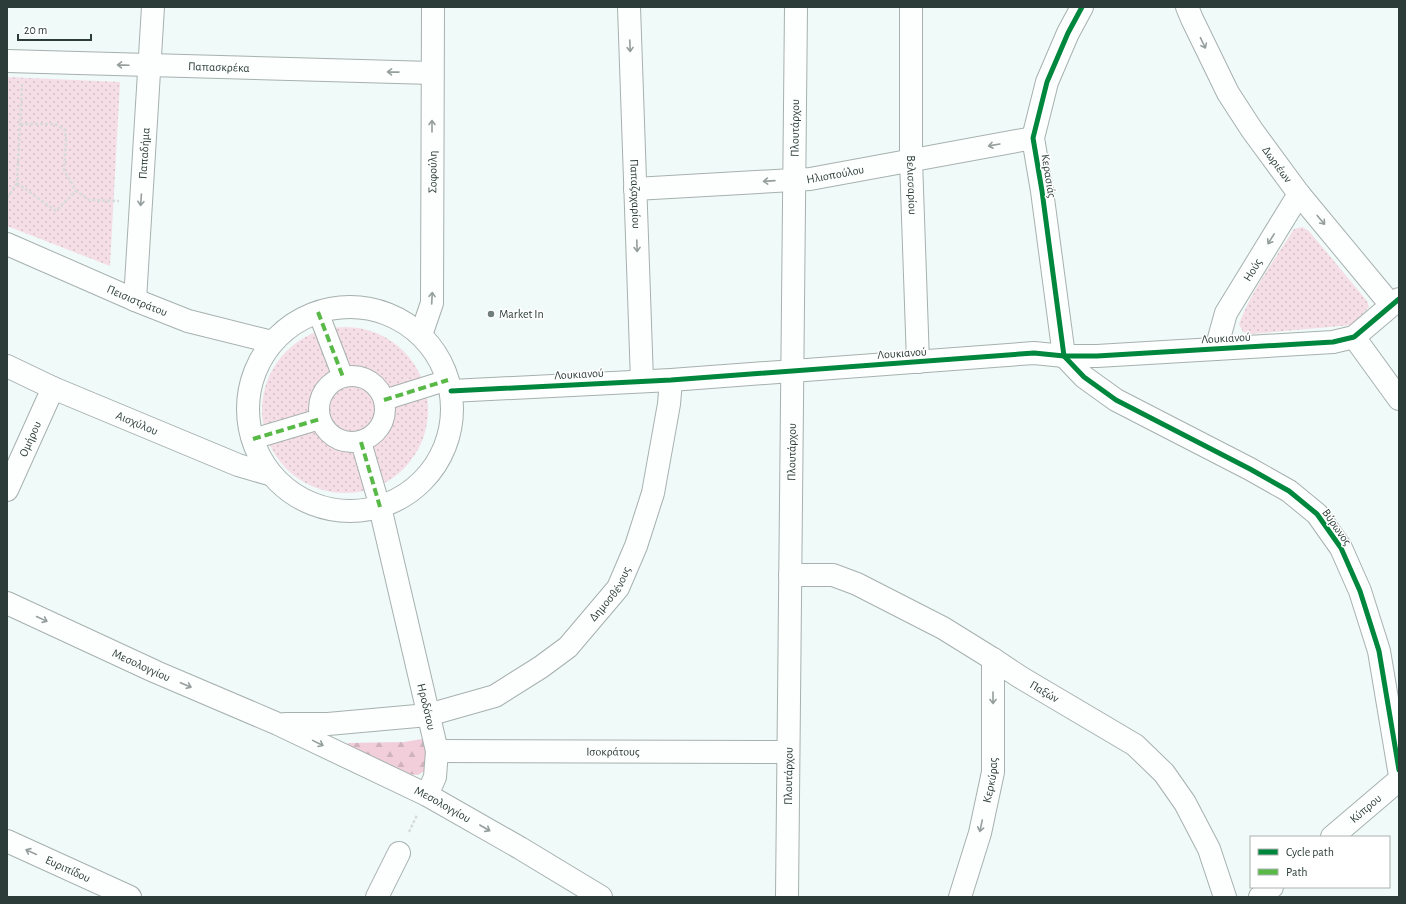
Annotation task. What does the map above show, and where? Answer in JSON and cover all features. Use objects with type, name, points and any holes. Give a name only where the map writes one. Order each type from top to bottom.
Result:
[{"type":"street","name":"Παπαδήμα","points":[[135,300],[153,7]]},
{"type":"street","name":"Σοφούλη","points":[[421,335],[432,303],[433,7]]},
{"type":"street","name":"Παπαζαχαρίου","points":[[628,7],[642,381]]},
{"type":"street","name":"Πλουτάρχου","points":[[787,897],[796,7]]},
{"type":"street","name":"Βελισσαρίου","points":[[911,7],[911,160],[918,362]]},
{"type":"street","name":"Κερασιάς","points":[[1064,356],[1042,190],[1033,138],[1047,82],[1068,32],[1082,7]]},
{"type":"street","name":"Δωριέων","points":[[1187,7],[1228,93],[1252,130],[1299,194],[1395,302]]},
{"type":"street","name":"Παπασκρέκα","points":[[15,62],[432,73]]},
{"type":"street","name":"Ηλιοπούλου","points":[[635,189],[810,178],[1033,138]]},
{"type":"street","name":"Ηούς","points":[[1216,349],[1226,313],[1299,194]]},
{"type":"street","name":"Πεισιστράτου","points":[[7,244],[135,300],[188,321],[272,342]]},
{"type":"street","points":[[1395,302],[1354,337],[1399,399]]},
{"type":"street","points":[[346,306],[373,309],[386,313],[399,319],[421,335],[436,353],[450,385],[452,411],[450,431],[444,451],[425,479],[399,500],[365,511],[350,512],[322,508],[295,495],[269,474],[257,452],[249,422],[248,410],[249,392],[256,368],[272,342],[291,326],[307,316],[346,306]]},
{"type":"street","points":[[318,312],[343,377]]},
{"type":"street","name":"Λουκιανού","points":[[450,385],[671,380],[1034,353],[1064,356],[1097,356],[1333,342],[1354,337]]},
{"type":"street","name":"Βύρωνος","points":[[1064,356],[1084,377],[1116,400],[1250,469],[1289,491],[1317,514],[1341,548],[1360,591],[1379,651],[1399,770]]},
{"type":"street","name":"Αισχύλου","points":[[7,366],[53,388],[238,465],[269,474]]},
{"type":"street","points":[[353,376],[368,380],[380,390],[384,400],[385,410],[383,421],[378,430],[370,438],[361,442],[350,443],[340,441],[331,436],[324,428],[320,419],[320,398],[325,388],[333,381],[343,377],[353,376]]},
{"type":"street","name":"Δημοσθένους","points":[[428,715],[495,696],[541,667],[568,647],[618,588],[636,546],[653,493],[669,404],[671,380]]},
{"type":"street","points":[[384,400],[450,385]]},
{"type":"street","name":"Ομήρου","points":[[7,490],[53,388]]},
{"type":"street","points":[[253,439],[320,419]]},
{"type":"street","points":[[361,442],[380,507]]},
{"type":"street","name":"Ηροδότου","points":[[380,507],[437,751],[436,777],[427,795]]},
{"type":"street","name":"Παξών","points":[[790,575],[833,575],[857,584],[943,628],[993,658],[1020,677],[1135,745],[1164,773],[1185,803],[1209,849],[1225,897]]},
{"type":"street","name":"Μεσολογγίου","points":[[7,603],[156,672],[278,724],[427,795],[520,848],[601,897]]},
{"type":"street","name":"Κερκύρας","points":[[960,897],[980,833],[992,772],[993,658]]},
{"type":"street","name":"Μεσολογγίου","points":[[278,724],[328,724],[428,715]]},
{"type":"street","name":"Ισοκράτους","points":[[437,751],[788,752]]},
{"type":"street","name":"Κύπρου","points":[[1333,836],[1399,780]]},
{"type":"street","name":"Ευριπίδου","points":[[7,841],[130,897]]},
{"type":"street","points":[[377,897],[399,853]]},
{"type":"street","points":[[1260,897],[1271,888]]},
{"type":"path","points":[[7,198],[17,183],[20,124],[15,62]]},
{"type":"path","points":[[20,124],[55,124],[65,130],[64,170],[76,191],[89,200],[141,202]]},
{"type":"path","points":[[17,183],[56,211],[76,191]]},
{"type":"path","points":[[399,853],[427,795]]},
{"type":"shaded area","points":[[7,77],[120,82],[110,266],[7,226]]},
{"type":"shaded area","points":[[1302,227],[1309,231],[1367,301],[1369,307],[1352,325],[1251,334],[1243,332],[1239,324],[1250,299],[1294,229]]},
{"type":"shaded area","points":[[337,327],[353,327],[377,333],[404,351],[422,378],[428,402],[425,434],[422,442],[404,469],[391,479],[369,490],[353,493],[337,493],[313,487],[292,474],[281,463],[268,442],[265,434],[262,418],[262,402],[268,378],[281,357],[292,346],[313,333],[321,330]]},
{"type":"green space","points":[[422,739],[427,742],[426,770],[418,775],[408,774],[347,747],[348,743],[404,742]]},
{"type":"marked path","points":[[318,312],[343,377]]},
{"type":"marked path","points":[[384,400],[448,380]]},
{"type":"marked path","points":[[253,439],[320,419]]},
{"type":"marked path","points":[[361,442],[380,507]]},
{"type":"cycle path","points":[[1082,7],[1068,33],[1047,82],[1033,138],[1042,191],[1064,356],[1084,377],[1116,400],[1250,469],[1289,491],[1317,514],[1341,548],[1360,591],[1379,651],[1399,770]]},
{"type":"cycle path","points":[[451,391],[671,380],[1034,353],[1064,356],[1097,356],[1333,342],[1354,337],[1399,299]]},
{"type":"place","name":"Market In","points":[[491,314]]}]
